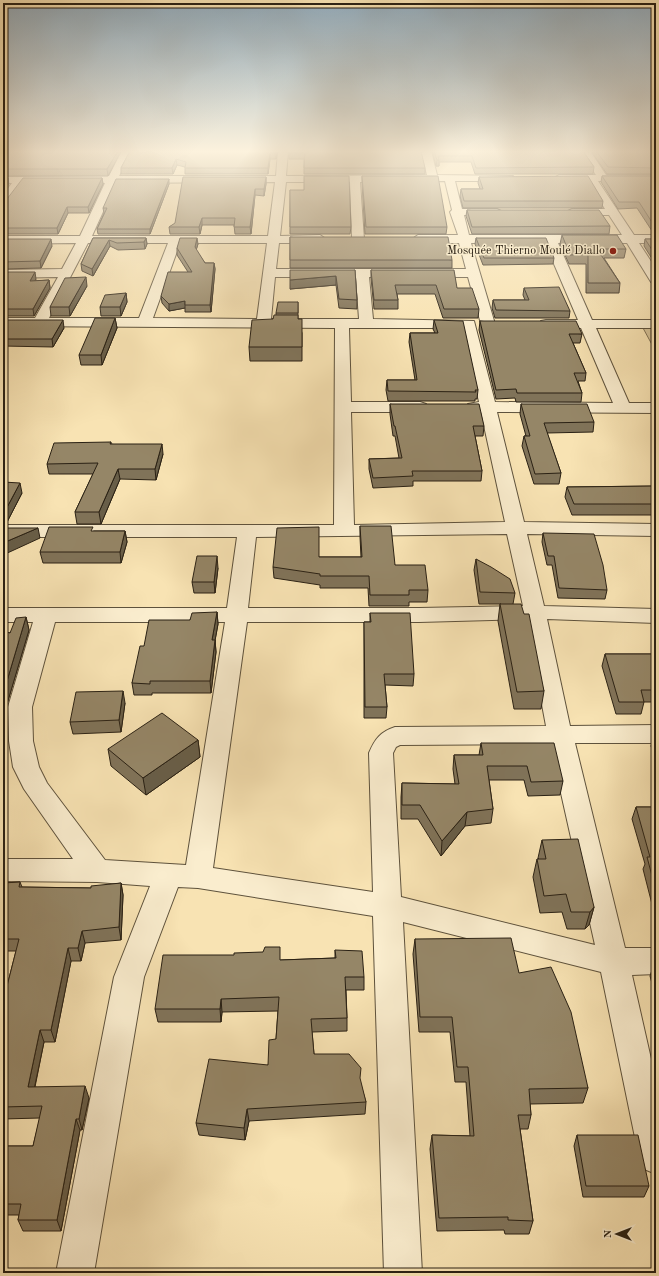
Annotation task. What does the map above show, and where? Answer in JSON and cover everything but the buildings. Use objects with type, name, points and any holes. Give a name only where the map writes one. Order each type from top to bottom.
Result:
[{"type":"street","points":[[40,322],[84,240],[98,211]]},
{"type":"street","points":[[263,323],[276,211]]},
{"type":"street","points":[[357,211],[358,239]]},
{"type":"street","points":[[511,212],[456,212],[465,239],[473,273],[488,407],[535,612],[560,734],[602,908],[612,962],[656,1157]]},
{"type":"street","points":[[558,212],[613,212],[655,275]]},
{"type":"street","points":[[3,240],[373,239]]},
{"type":"street","points":[[404,239],[656,239]]},
{"type":"street","points":[[550,239],[623,408]]},
{"type":"street","points":[[144,323],[175,240]]},
{"type":"street","points":[[3,274],[66,273]]},
{"type":"street","points":[[362,273],[366,323]]},
{"type":"street","points":[[269,274],[473,273]]},
{"type":"street","points":[[3,322],[503,324]]},
{"type":"street","points":[[342,323],[344,531]]},
{"type":"street","points":[[534,324],[656,324]]},
{"type":"street","points":[[343,407],[434,407]]},
{"type":"street","points":[[457,407],[656,408]]},
{"type":"street","points":[[3,531],[344,531],[515,528],[656,530]]},
{"type":"street","points":[[75,1273],[129,977],[184,876],[237,614],[246,531]]},
{"type":"street","points":[[3,615],[419,615],[535,612],[656,616]]},
{"type":"street","points":[[46,614],[20,707],[21,742],[26,767],[37,789],[97,871]]},
{"type":"street","points":[[403,1273],[381,753],[386,742],[396,736],[656,734]]},
{"type":"street","points":[[3,870],[97,871],[184,876],[388,906],[612,962],[656,961]]},
{"type":"shaded area","points":[[643,328],[656,328],[656,352]]},
{"type":"place","name":"Mosquée Thierno Moulé Diallo","points":[[613,251]]}]
